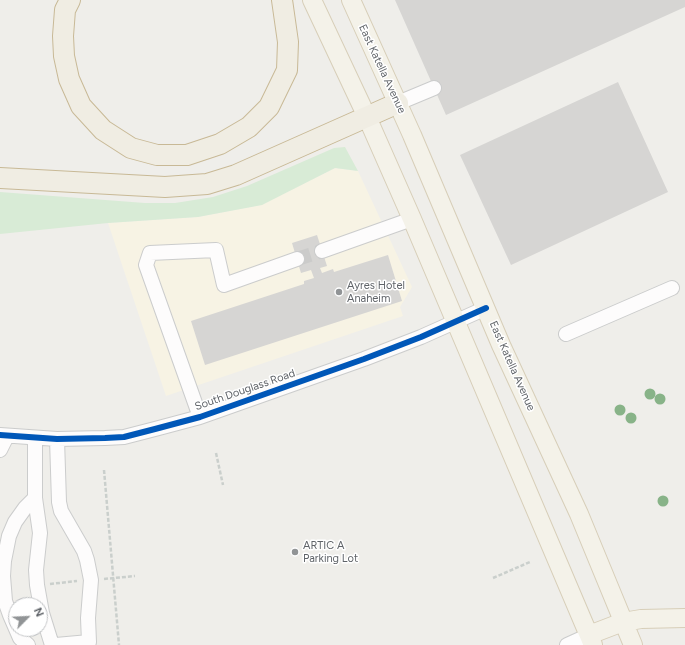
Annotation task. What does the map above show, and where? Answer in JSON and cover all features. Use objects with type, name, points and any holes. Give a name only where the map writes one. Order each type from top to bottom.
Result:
[{"type":"highway","points":[[70,0],[65,10],[63,36],[64,56],[70,79],[81,106],[103,130],[131,148],[157,155],[187,155],[220,144],[249,127],[268,106],[286,70],[288,42],[282,0]]},
{"type":"highway","points":[[0,178],[165,187],[207,184],[236,175],[398,103]]},
{"type":"main road","points":[[312,0],[367,117],[412,219],[591,640],[623,622],[642,619],[685,618]]},
{"type":"main road","name":"East Katella Avenue","points":[[351,0],[398,103],[505,353],[579,514],[632,645]]},
{"type":"street","points":[[398,103],[434,88]]},
{"type":"street","points":[[322,251],[412,219]]},
{"type":"street","points":[[200,417],[146,264],[150,253],[216,250],[224,285],[297,260]]},
{"type":"street","points":[[566,334],[672,288]]},
{"type":"street","name":"South Douglass Road","points":[[3,435],[57,439],[124,437],[200,417],[364,359],[421,337],[486,308]]},
{"type":"street","points":[[0,450],[3,435]]},
{"type":"street","points":[[35,438],[35,498],[40,533],[36,570],[37,585],[42,612],[52,645]]},
{"type":"street","points":[[56,645],[89,643],[88,618],[91,580],[84,551],[61,511],[59,502],[57,439]]},
{"type":"street","points":[[28,645],[20,638],[10,616],[5,601],[3,576],[4,561],[9,536],[15,522],[24,508],[35,498]]},
{"type":"street","points":[[567,645],[591,640]]},
{"type":"path","points":[[216,453],[223,485]]},
{"type":"path","points":[[104,470],[119,645]]},
{"type":"path","points":[[493,578],[530,562]]},
{"type":"path","points":[[37,585],[136,576]]},
{"type":"shaded area","points":[[335,168],[358,171],[412,287],[400,307],[403,316],[166,396],[108,223],[198,217],[261,205]]},
{"type":"green space","points":[[345,147],[358,171],[335,168],[262,205],[198,217],[108,223],[0,234],[0,192],[145,203],[175,203],[213,197],[247,186],[334,148]]},
{"type":"building","points":[[395,0],[685,0],[685,7],[446,115]]},
{"type":"building","points":[[618,82],[668,192],[511,265],[460,155]]},
{"type":"building","name":"Ayres Hotel Anaheim","points":[[317,235],[327,266],[320,268],[322,273],[333,269],[334,272],[388,255],[402,301],[205,365],[191,321],[304,284],[304,281],[314,278],[311,270],[301,273],[292,243]]},
{"type":"tunnel","points":[[297,259],[322,251]]},
{"type":"cycle path","points":[[0,435],[57,439],[105,438],[124,437],[155,429],[200,417],[364,359],[421,337],[486,308]]},
{"type":"place","name":"Ayres Hotel Anaheim","points":[[339,292]]},
{"type":"place","name":"ARTIC A Parking Lot","points":[[295,552]]}]
